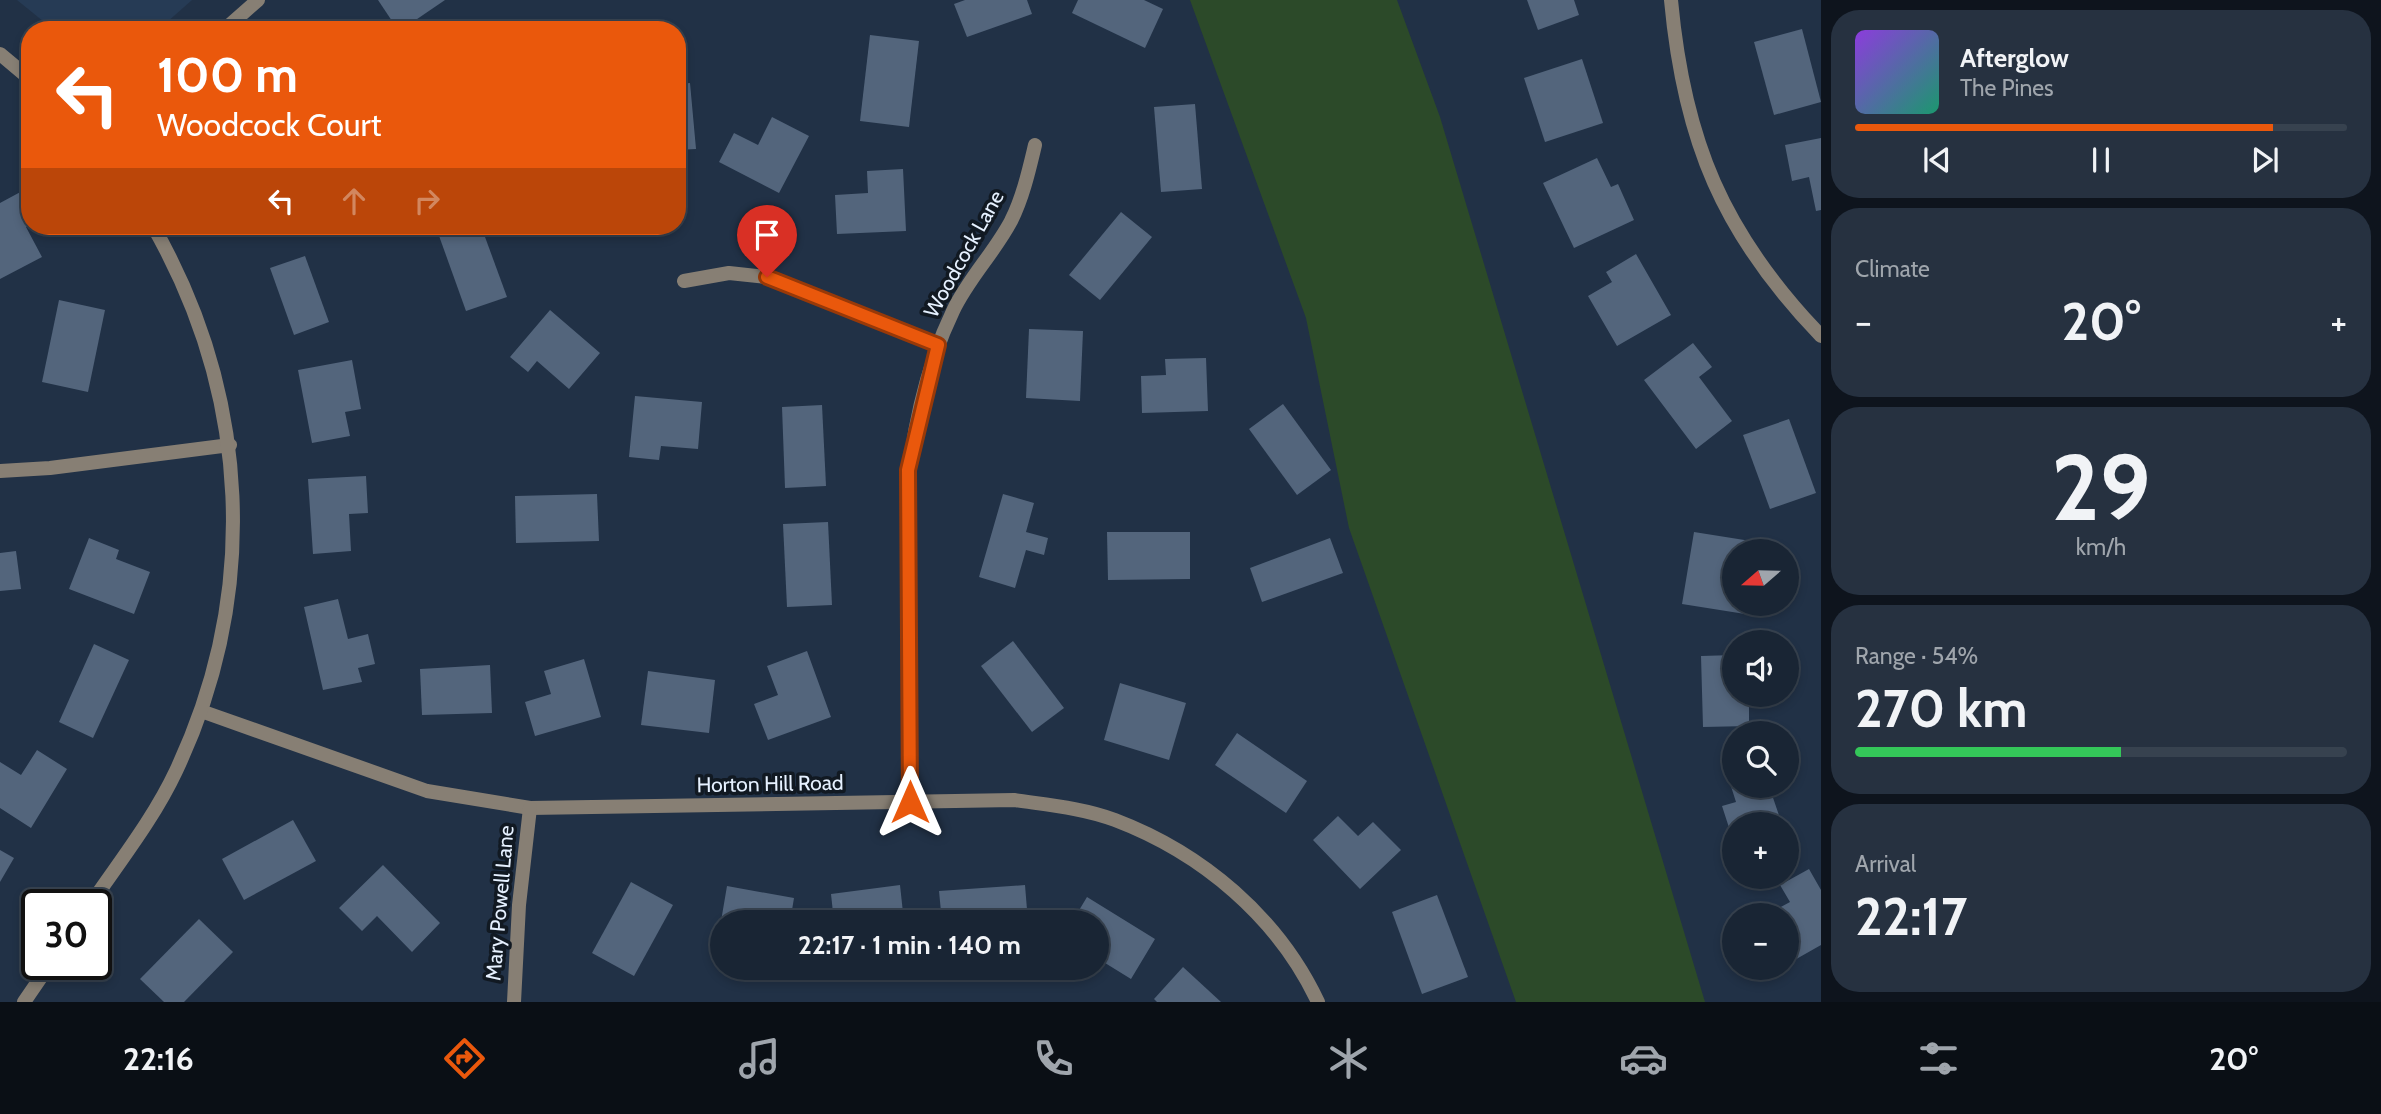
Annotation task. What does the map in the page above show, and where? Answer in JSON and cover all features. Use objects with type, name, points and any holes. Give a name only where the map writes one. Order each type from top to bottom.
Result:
[{"type":"street","points":[[234,21],[258,0]]},
{"type":"street","points":[[1671,0],[1676,59],[1689,119],[1710,177],[1748,247],[1783,297],[1821,336]]},
{"type":"street","points":[[0,54],[21,72]]},
{"type":"street","name":"Woodcock Lane","points":[[910,802],[908,470],[938,345],[965,289],[1010,221],[1025,185],[1035,145]]},
{"type":"street","points":[[101,889],[155,810],[176,772],[201,711],[221,641],[231,577],[234,528],[230,445],[223,405],[206,342],[181,280],[158,235]]},
{"type":"street","points":[[684,281],[729,273],[767,277],[938,345]]},
{"type":"street","points":[[0,471],[50,468],[230,445]]},
{"type":"street","name":"Horton Hill Road","points":[[201,711],[426,791],[530,808],[1014,800],[1064,807],[1113,820],[1159,840],[1203,866],[1243,899],[1279,937],[1309,982],[1318,1002]]},
{"type":"street","name":"Mary Powell Lane","points":[[514,1002],[519,905],[530,808]]},
{"type":"street","points":[[24,1002],[39,980]]},
{"type":"shaded area","points":[[17,0],[192,0],[168,21],[43,21]]},
{"type":"green space","points":[[1190,0],[1397,0],[1440,117],[1705,1002],[1516,1002],[1349,528],[1306,318]]},
{"type":"building","points":[[378,0],[445,0],[414,21],[392,21]]},
{"type":"building","points":[[965,0],[1027,0],[1032,14],[967,37],[954,4]]},
{"type":"building","points":[[1078,0],[1144,0],[1163,9],[1145,48],[1072,13]]},
{"type":"building","points":[[1527,0],[1574,0],[1579,15],[1538,30]]},
{"type":"building","points":[[1802,29],[1821,102],[1774,115],[1754,42]]},
{"type":"building","points":[[870,35],[919,41],[909,127],[860,121]]},
{"type":"building","points":[[1582,59],[1603,123],[1545,142],[1524,78]]},
{"type":"building","points":[[686,83],[690,83],[696,149],[686,150]]},
{"type":"building","points":[[1195,104],[1202,189],[1161,192],[1154,107]]},
{"type":"building","points":[[772,117],[809,136],[779,193],[719,162],[734,133],[758,145]]},
{"type":"building","points":[[1821,138],[1821,210],[1816,211],[1809,177],[1792,181],[1785,145]]},
{"type":"building","points":[[1597,158],[1611,187],[1618,184],[1634,220],[1574,248],[1543,183]]},
{"type":"building","points":[[903,169],[906,231],[837,234],[835,195],[868,193],[867,171]]},
{"type":"building","points":[[21,192],[21,235],[30,235],[42,257],[0,279],[0,203]]},
{"type":"building","points":[[1121,212],[1152,237],[1100,300],[1069,275]]},
{"type":"building","points":[[439,235],[484,235],[507,297],[466,311]]},
{"type":"building","points":[[1636,254],[1671,315],[1617,346],[1588,296],[1612,282],[1606,272]]},
{"type":"building","points":[[305,256],[329,322],[294,335],[270,268]]},
{"type":"building","points":[[59,300],[105,310],[88,392],[42,382]]},
{"type":"building","points":[[550,310],[600,353],[569,389],[537,361],[528,372],[510,357]]},
{"type":"building","points":[[1029,329],[1083,331],[1080,401],[1026,398]]},
{"type":"building","points":[[1693,343],[1712,367],[1699,377],[1732,421],[1696,449],[1644,380]]},
{"type":"building","points":[[1206,358],[1208,411],[1142,413],[1141,376],[1166,375],[1165,359]]},
{"type":"building","points":[[352,360],[361,409],[345,412],[350,436],[312,443],[298,370]]},
{"type":"building","points":[[635,396],[702,402],[698,449],[661,446],[659,460],[629,457]]},
{"type":"building","points":[[1283,404],[1331,470],[1297,495],[1249,429]]},
{"type":"building","points":[[822,405],[826,486],[785,488],[782,407]]},
{"type":"building","points":[[1789,419],[1816,493],[1770,509],[1743,435]]},
{"type":"building","points":[[366,476],[368,513],[349,514],[351,551],[313,554],[308,479]]},
{"type":"building","points":[[597,494],[599,541],[516,543],[515,496]]},
{"type":"building","points":[[1003,494],[1034,503],[1026,532],[1048,538],[1044,555],[1026,550],[1015,588],[979,577]]},
{"type":"building","points":[[828,522],[832,605],[787,607],[783,524]]},
{"type":"building","points":[[1107,532],[1190,532],[1190,579],[1108,580]]},
{"type":"building","points":[[1694,532],[1738,539],[1722,539],[1722,610],[1682,604]]},
{"type":"building","points":[[89,538],[119,550],[116,559],[150,572],[134,614],[69,589]]},
{"type":"building","points":[[1330,538],[1343,573],[1262,602],[1250,568]]},
{"type":"building","points":[[16,551],[21,589],[0,591],[0,553]]},
{"type":"building","points":[[338,599],[348,639],[368,634],[375,664],[358,668],[362,682],[323,690],[304,607]]},
{"type":"building","points":[[1013,641],[1064,708],[1032,732],[981,666]]},
{"type":"building","points":[[94,644],[129,660],[93,738],[59,722]]},
{"type":"building","points":[[807,651],[831,717],[768,740],[754,704],[778,695],[767,666]]},
{"type":"building","points":[[1722,655],[1722,707],[1749,707],[1749,721],[1722,721],[1722,727],[1703,727],[1701,656]]},
{"type":"building","points":[[584,659],[601,717],[535,736],[525,702],[551,694],[544,671]]},
{"type":"building","points":[[490,665],[492,713],[422,715],[420,669]]},
{"type":"building","points":[[648,671],[715,680],[709,733],[641,725]]},
{"type":"building","points":[[1120,683],[1186,703],[1169,760],[1104,740]]},
{"type":"building","points":[[1237,733],[1307,781],[1286,813],[1215,765]]},
{"type":"building","points":[[37,750],[67,769],[31,828],[0,808],[0,762],[21,775]]},
{"type":"building","points":[[1735,798],[1773,798],[1778,812],[1724,812],[1722,806],[1736,802]]},
{"type":"building","points":[[1338,816],[1358,836],[1373,822],[1401,850],[1360,889],[1313,840]]},
{"type":"building","points":[[293,820],[316,861],[244,900],[222,859]]},
{"type":"building","points":[[0,850],[14,858],[0,882]]},
{"type":"building","points":[[383,865],[440,923],[412,952],[377,916],[362,931],[339,908]]},
{"type":"building","points":[[1809,869],[1821,890],[1821,945],[1799,957],[1799,903],[1788,903],[1782,889],[1799,889],[1799,875]]},
{"type":"building","points":[[631,882],[673,905],[634,976],[592,953]]},
{"type":"building","points":[[900,885],[903,910],[833,910],[831,894]]},
{"type":"building","points":[[1025,885],[1027,910],[941,910],[939,891]]},
{"type":"building","points":[[727,886],[794,898],[792,910],[723,910]]},
{"type":"building","points":[[1437,895],[1468,977],[1422,994],[1392,912]]},
{"type":"building","points":[[1087,897],[1108,910],[1079,910]]},
{"type":"building","points":[[1109,911],[1155,939],[1131,979],[1109,965]]},
{"type":"building","points":[[199,919],[233,952],[184,1002],[164,1002],[140,979]]},
{"type":"building","points":[[1183,967],[1221,1002],[1157,1002],[1154,999]]},
{"type":"route","points":[[767,277],[938,345],[917,422],[908,470],[910,802]]}]
